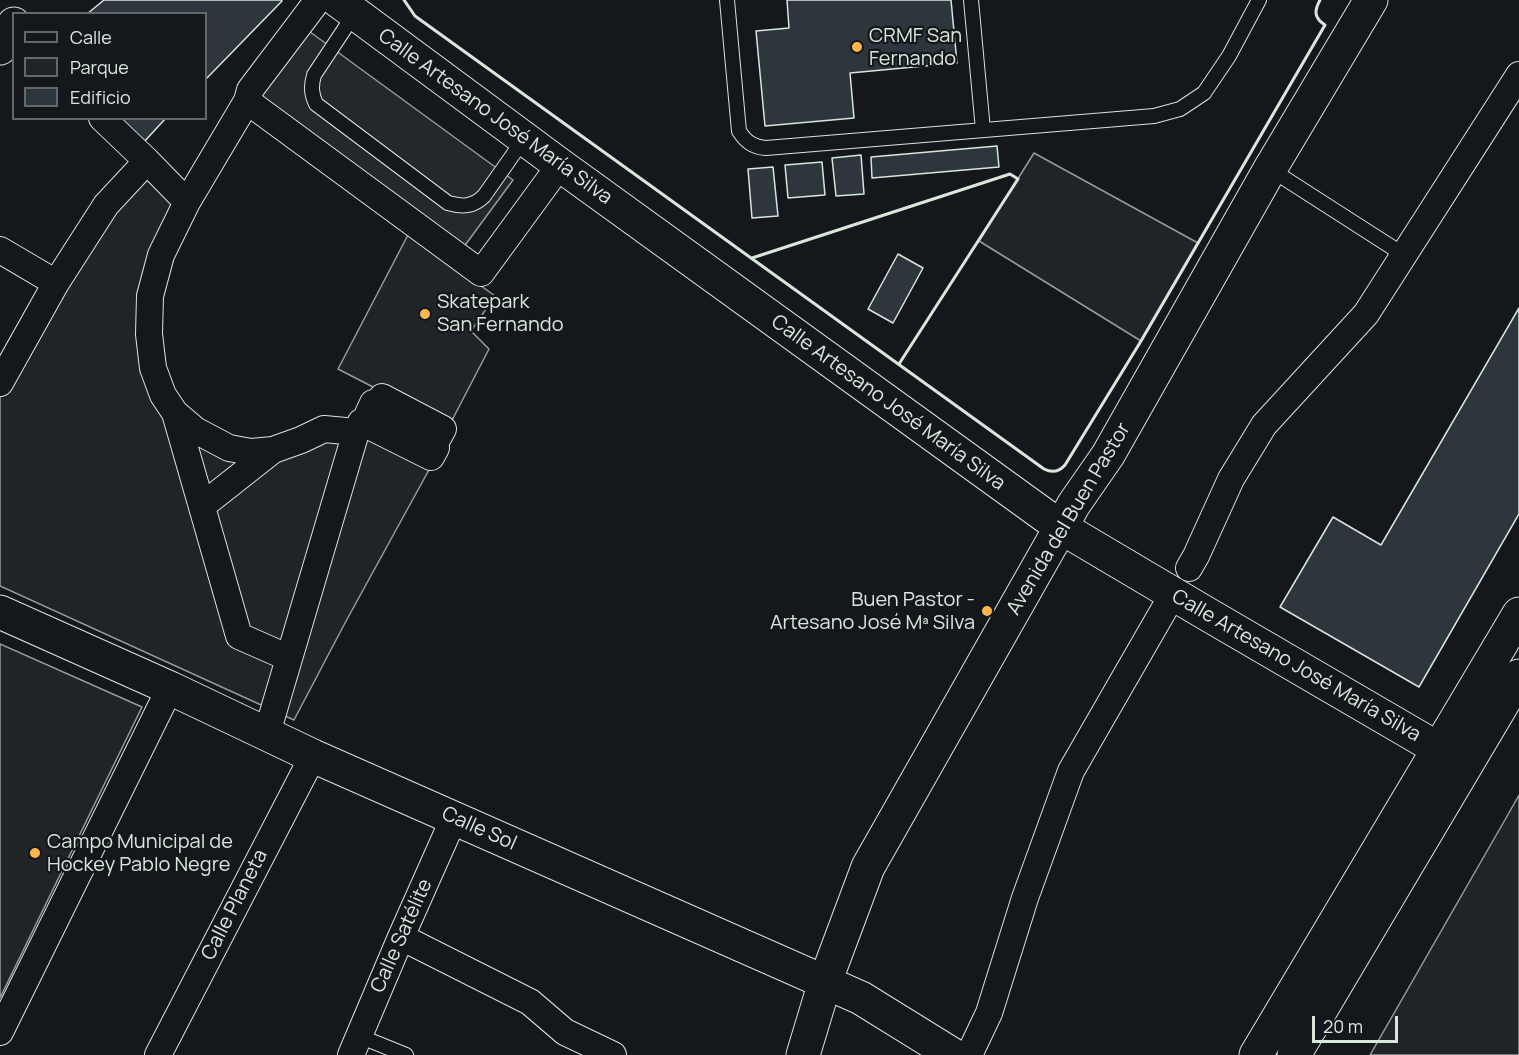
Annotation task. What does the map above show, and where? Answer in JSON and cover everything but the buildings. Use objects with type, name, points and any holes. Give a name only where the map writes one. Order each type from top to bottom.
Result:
[{"type":"street","points":[[318,0],[250,90],[247,101],[187,202],[160,255],[150,296],[149,334],[153,368],[163,395],[175,413],[195,430],[228,448],[251,452],[273,450],[324,429],[356,432]]},
{"type":"street","name":"Avenida del Buen Pastor","points":[[803,1055],[825,982],[868,867],[1074,504],[1108,455],[1365,2]]},
{"type":"street","name":"Calle Artesano José María Silva","points":[[346,7],[524,139],[1062,528],[1181,581],[1452,757]]},
{"type":"street","points":[[969,1055],[989,1013],[1025,898],[1071,771],[1196,556],[1231,479],[1264,425],[1366,314],[1519,75]]},
{"type":"street","points":[[247,101],[481,273],[560,165]]},
{"type":"street","points":[[104,120],[187,202]]},
{"type":"street","points":[[0,383],[56,283],[106,205],[147,161]]},
{"type":"street","points":[[0,250],[56,283]]},
{"type":"street","points":[[267,733],[356,432],[361,422],[431,458],[436,448],[368,414],[373,403],[438,438],[443,429],[382,397]]},
{"type":"street","points":[[175,413],[239,636],[290,658]]},
{"type":"street","points":[[202,506],[273,450]]},
{"type":"street","name":"Calle Sol","points":[[0,612],[170,688],[313,756],[861,998],[953,1055]]},
{"type":"street","points":[[1294,1055],[1452,757],[1519,614]]},
{"type":"street","points":[[1256,1055],[1452,757],[1519,676]]},
{"type":"street","points":[[0,1032],[170,688]]},
{"type":"street","name":"Calle Planeta","points":[[158,1055],[313,756]]},
{"type":"street","name":"Calle Satélite","points":[[355,1045],[454,818]]},
{"type":"street","points":[[401,937],[530,1002],[565,1032],[613,1055]]},
{"type":"lane","points":[[727,0],[739,131],[750,144],[766,148],[1154,116],[1180,109],[1203,93],[1229,56],[1260,0]]},
{"type":"lane","points":[[971,0],[983,130]]},
{"type":"lane","points":[[346,7],[311,84],[316,104],[448,203],[467,206],[479,201],[524,139]]},
{"type":"lane","points":[[1270,169],[1404,255]]},
{"type":"lane","points":[[355,1045],[406,1055]]},
{"type":"green space","points":[[1034,153],[1198,243],[1141,341],[979,241]]},
{"type":"green space","points":[[147,161],[187,202],[150,296],[163,395],[229,448],[356,432],[430,468],[294,720],[0,586],[0,383]]},
{"type":"green space","name":"Skatepark San Fernando","points":[[409,233],[495,296],[471,331],[489,349],[449,426],[338,369]]},
{"type":"green space","name":"Campo Municipal de Hockey Pablo Negre","points":[[0,644],[142,707],[0,998]]},
{"type":"green space","points":[[1519,795],[1519,1055],[1370,1055],[1506,818]]},
{"type":"shaded area","points":[[306,29],[513,180],[463,248],[256,96]]},
{"type":"wall","points":[[404,0],[415,16],[1044,469],[1053,471],[1065,465],[1141,341],[1325,25],[1316,14],[1320,0]]},
{"type":"wall","points":[[752,258],[1010,174],[1018,179],[899,364]]},
{"type":"place","name":"CRMF San Fernando","points":[[857,47]]},
{"type":"place","name":"Skatepark San Fernando","points":[[425,314]]},
{"type":"place","name":"Buen Pastor - Artesano José Mª Silva","points":[[987,611]]},
{"type":"place","name":"Campo Municipal de Hockey Pablo Negre","points":[[35,853]]}]
